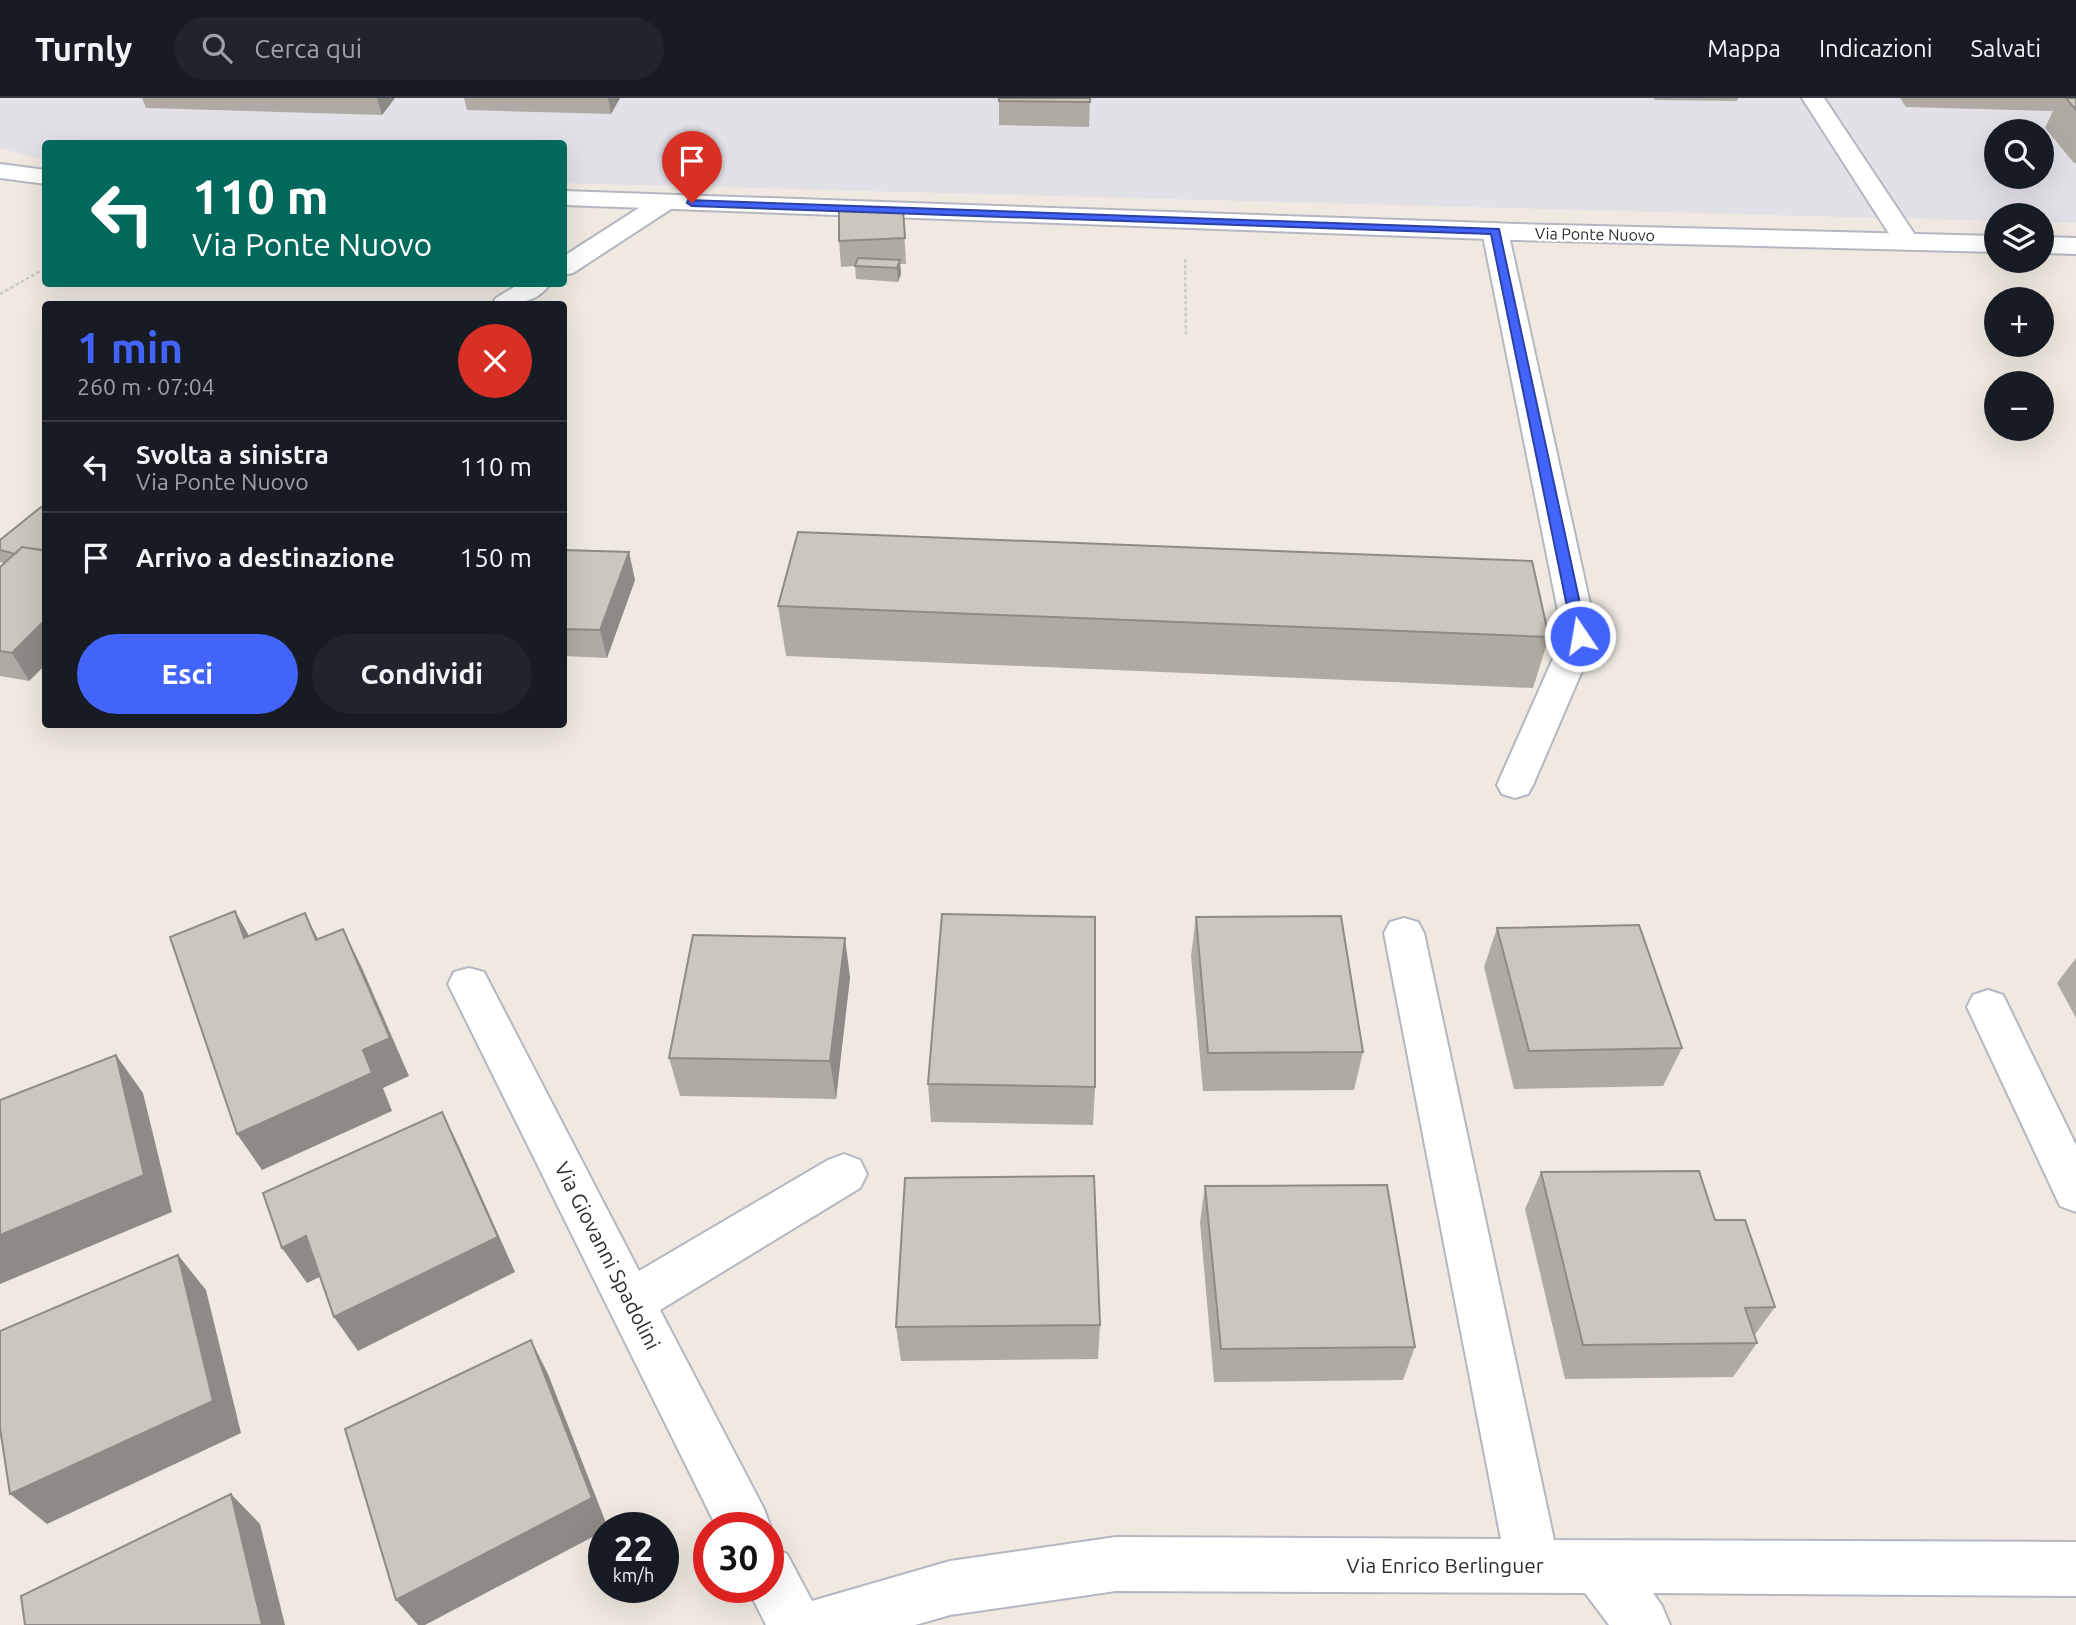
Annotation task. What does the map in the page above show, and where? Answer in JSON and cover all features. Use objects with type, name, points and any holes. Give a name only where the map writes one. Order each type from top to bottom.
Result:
[{"type":"street","points":[[1813,98],[1906,241]]},
{"type":"street","points":[[0,171],[42,176]]},
{"type":"street","points":[[0,186],[42,184]]},
{"type":"street","name":"Via Ponte Nuovo","points":[[567,198],[1495,231],[1984,244]]},
{"type":"street","points":[[567,265],[665,202]]},
{"type":"street","points":[[1495,231],[1580,636],[1515,785]]},
{"type":"street","points":[[2054,245],[2076,246]]},
{"type":"street","points":[[510,301],[532,287]]},
{"type":"street","points":[[1404,933],[1533,1567]]},
{"type":"street","name":"Via Giovanni Spadolini","points":[[469,985],[738,1512]]},
{"type":"street","points":[[1988,1007],[2076,1192]]},
{"type":"street","points":[[631,1302],[844,1174]]},
{"type":"street","name":"Via Enrico Berlinguer","points":[[820,1625],[950,1588],[1116,1564],[2076,1569]]},
{"type":"street","points":[[1598,1567],[1643,1625]]},
{"type":"street","points":[[784,1603],[795,1625]]},
{"type":"path","points":[[1184,220],[1186,337]]},
{"type":"path","points":[[0,294],[42,270]]},
{"type":"shaded area","points":[[0,98],[2076,98],[2076,223],[2054,222],[2054,203],[1984,203],[1984,221],[567,183],[567,140],[42,140],[42,159],[0,148]]},
{"type":"building","points":[[999,98],[1090,98],[1090,102],[999,101]]},
{"type":"building","points":[[2066,98],[2076,98],[2076,110]]},
{"type":"building","points":[[903,209],[905,238],[839,241],[839,211]]},
{"type":"building","points":[[858,258],[900,260],[897,268],[855,266]]},
{"type":"building","points":[[42,507],[42,550],[22,547],[15,554],[0,550],[0,540]]},
{"type":"building","points":[[798,532],[1532,561],[1549,637],[778,606]]},
{"type":"building","points":[[22,547],[42,550],[42,623],[12,653],[0,651],[0,567]]},
{"type":"building","points":[[567,550],[629,552],[600,630],[567,629]]},
{"type":"building","points":[[235,911],[244,938],[305,913],[316,940],[343,929],[390,1038],[363,1050],[372,1073],[237,1134],[170,937]]},
{"type":"building","points":[[942,914],[1095,917],[1095,1087],[928,1084]]},
{"type":"building","points":[[1341,916],[1363,1052],[1208,1053],[1196,917]]},
{"type":"building","points":[[1639,925],[1682,1048],[1529,1051],[1497,928]]},
{"type":"building","points":[[693,935],[845,938],[830,1061],[669,1058]]},
{"type":"building","points":[[116,1055],[144,1175],[0,1235],[0,1100]]},
{"type":"building","points":[[442,1112],[498,1237],[334,1317],[306,1236],[282,1248],[263,1193]]},
{"type":"building","points":[[1699,1171],[1715,1220],[1745,1220],[1775,1307],[1745,1308],[1757,1343],[1583,1345],[1541,1172]]},
{"type":"building","points":[[1094,1176],[1100,1325],[896,1327],[905,1178]]},
{"type":"building","points":[[1387,1185],[1415,1347],[1221,1349],[1205,1186]]},
{"type":"building","points":[[178,1255],[213,1401],[10,1494],[0,1428],[0,1331]]},
{"type":"building","points":[[531,1340],[592,1498],[396,1600],[345,1429]]},
{"type":"building","points":[[231,1494],[262,1625],[25,1625],[21,1596]]},
{"type":"route","points":[[692,203],[1495,231],[1580,636]]}]
